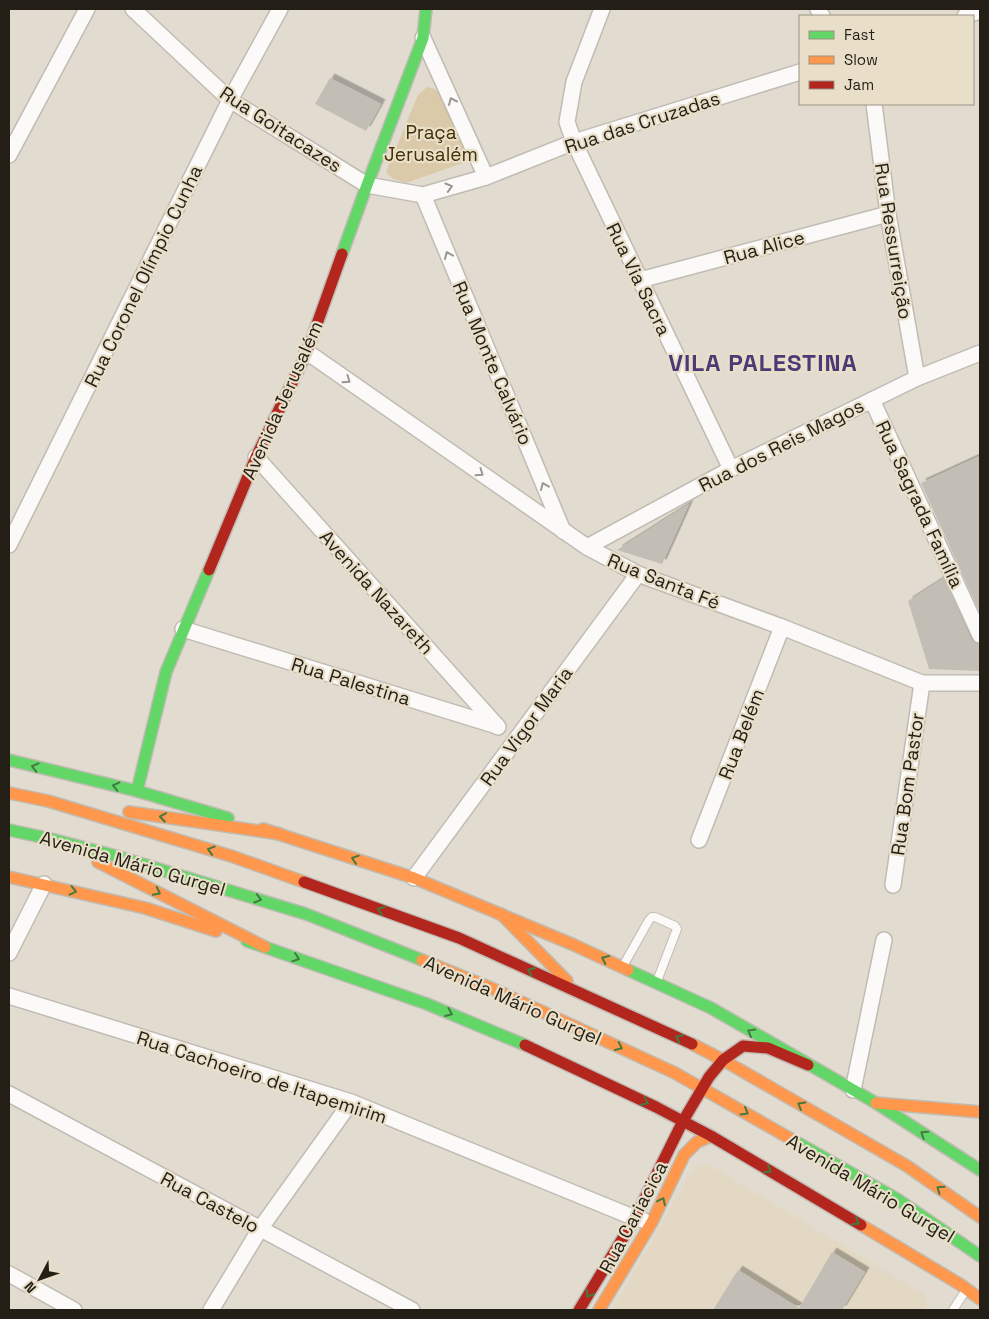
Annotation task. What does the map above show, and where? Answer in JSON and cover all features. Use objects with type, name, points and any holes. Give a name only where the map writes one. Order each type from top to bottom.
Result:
[{"type":"main road","name":"Avenida Jerusalém","points":[[137,791],[166,672],[256,457],[307,352],[367,185],[423,38],[426,9]]},
{"type":"main road","points":[[9,760],[137,791],[280,834],[414,878],[501,914],[574,945],[711,1008],[876,1103],[980,1170]]},
{"type":"main road","name":"Avenida Mário Gurgel","points":[[9,793],[48,801],[231,856],[459,938],[722,1060],[907,1166],[980,1217]]},
{"type":"main road","points":[[48,801],[280,834]]},
{"type":"main road","name":"Avenida Mário Gurgel","points":[[9,830],[116,856],[306,914],[491,988],[675,1072],[897,1199],[980,1256]]},
{"type":"main road","points":[[51,839],[265,947]]},
{"type":"main road","name":"Avenida Mário Gurgel","points":[[9,877],[145,908],[265,947],[427,1004],[543,1053],[711,1136],[967,1288],[980,1299]]},
{"type":"main road","points":[[501,914],[578,992]]},
{"type":"main road","name":"Rua Cariacica","points":[[579,1310],[635,1218],[682,1121],[709,1076],[722,1060],[743,1046],[768,1048],[808,1065]]},
{"type":"main road","points":[[876,1103],[980,1112]]},
{"type":"main road","name":"Rua Cariacica","points":[[599,1310],[652,1222],[684,1155],[696,1142],[711,1136]]},
{"type":"street","points":[[9,155],[87,9]]},
{"type":"street","name":"Rua Goitacazes","points":[[132,9],[230,100],[367,185]]},
{"type":"street","name":"Rua Coronel Olímpio Cunha","points":[[9,545],[230,100],[280,9]]},
{"type":"street","name":"Rua Via Sacra","points":[[602,9],[574,82],[567,122],[574,142],[731,469]]},
{"type":"street","points":[[968,15],[980,11]]},
{"type":"street","points":[[423,38],[486,177]]},
{"type":"street","name":"Rua das Cruzadas","points":[[367,185],[423,194],[486,177],[574,142],[799,72]]},
{"type":"street","name":"Rua Ressurreição","points":[[874,105],[888,214],[917,378]]},
{"type":"street","name":"Rua Monte Calvário","points":[[423,194],[563,531]]},
{"type":"street","name":"Rua Alice","points":[[640,280],[888,214]]},
{"type":"street","name":"Rua Santa Fé","points":[[307,352],[563,531],[587,547],[638,574],[782,627],[922,683],[980,682]]},
{"type":"street","name":"Rua dos Reis Magos","points":[[587,547],[731,469],[917,378],[980,353]]},
{"type":"street","name":"Rua Sagrada Família","points":[[872,400],[980,635]]},
{"type":"street","name":"Avenida Nazareth","points":[[256,457],[498,727]]},
{"type":"street","name":"Rua Vigor Maria","points":[[414,878],[638,574]]},
{"type":"street","name":"Rua Belém","points":[[699,840],[782,627]]},
{"type":"street","name":"Rua Palestina","points":[[183,629],[519,735]]},
{"type":"street","name":"Rua Bom Pastor","points":[[893,885],[922,683]]},
{"type":"street","points":[[9,953],[44,884]]},
{"type":"street","points":[[853,1090],[884,940]]},
{"type":"street","name":"Rua Cachoeiro de Itapemirim","points":[[9,996],[351,1102],[635,1218],[652,1222]]},
{"type":"street","name":"Rua Castelo","points":[[9,1094],[412,1310]]},
{"type":"street","points":[[211,1310],[260,1229],[351,1102]]},
{"type":"street","points":[[9,1274],[74,1310]]},
{"type":"lane","points":[[622,967],[652,917],[675,926],[677,929],[656,983]]},
{"type":"lane","points":[[953,1310],[967,1288]]},
{"type":"shaded area","points":[[708,1164],[924,1294],[927,1305],[924,1310],[612,1310],[690,1174],[698,1166]]},
{"type":"green space","name":"Praça Jerusalém","points":[[427,87],[435,89],[443,98],[469,156],[460,164],[406,183],[393,179],[386,172],[418,95]]},
{"type":"building","points":[[330,78],[381,104],[366,131],[315,104]]},
{"type":"building","points":[[980,456],[980,613],[921,483]]},
{"type":"building","points":[[689,504],[662,564],[617,550]]},
{"type":"building","points":[[944,578],[971,639],[975,643],[980,644],[980,671],[929,669],[908,601]]},
{"type":"building","points":[[832,1252],[865,1272],[842,1310],[713,1310],[738,1270],[799,1308]]},
{"type":"traffic: fast","points":[[342,254],[423,38],[426,9]]},
{"type":"traffic: fast","points":[[137,791],[166,672],[209,570]]},
{"type":"traffic: fast","points":[[9,760],[137,791],[228,818]]},
{"type":"traffic: fast","points":[[9,830],[116,856],[306,914],[422,960]]},
{"type":"traffic: fast","points":[[247,941],[427,1004],[525,1045]]},
{"type":"traffic: fast","points":[[628,970],[711,1008],[876,1103],[980,1170]]},
{"type":"traffic: fast","points":[[791,1139],[897,1199],[980,1256]]},
{"type":"traffic: slow","points":[[9,793],[48,801],[231,856],[304,882]]},
{"type":"traffic: slow","points":[[129,812],[280,834]]},
{"type":"traffic: slow","points":[[263,829],[414,878],[574,945],[628,970]]},
{"type":"traffic: slow","points":[[98,862],[265,947]]},
{"type":"traffic: slow","points":[[9,877],[145,908],[216,931]]},
{"type":"traffic: slow","points":[[501,914],[567,981]]},
{"type":"traffic: slow","points":[[422,960],[491,988],[675,1073],[791,1139]]},
{"type":"traffic: slow","points":[[692,1044],[907,1166],[980,1217]]},
{"type":"traffic: slow","points":[[876,1103],[980,1112]]},
{"type":"traffic: slow","points":[[599,1310],[652,1222],[684,1155],[697,1142],[711,1136]]},
{"type":"traffic: slow","points":[[861,1225],[961,1285],[980,1299]]},
{"type":"traffic: jam","points":[[209,570],[256,457],[307,352],[342,254]]},
{"type":"traffic: jam","points":[[304,882],[459,938],[692,1044]]},
{"type":"traffic: jam","points":[[525,1045],[656,1107],[711,1136],[861,1225]]},
{"type":"traffic: jam","points":[[683,1121],[709,1077],[723,1060],[743,1046],[768,1048],[808,1065]]},
{"type":"traffic: jam","points":[[579,1310],[635,1218],[683,1121]]},
{"type":"district","name":"VILA PALESTINA","points":[[763,363]]}]
